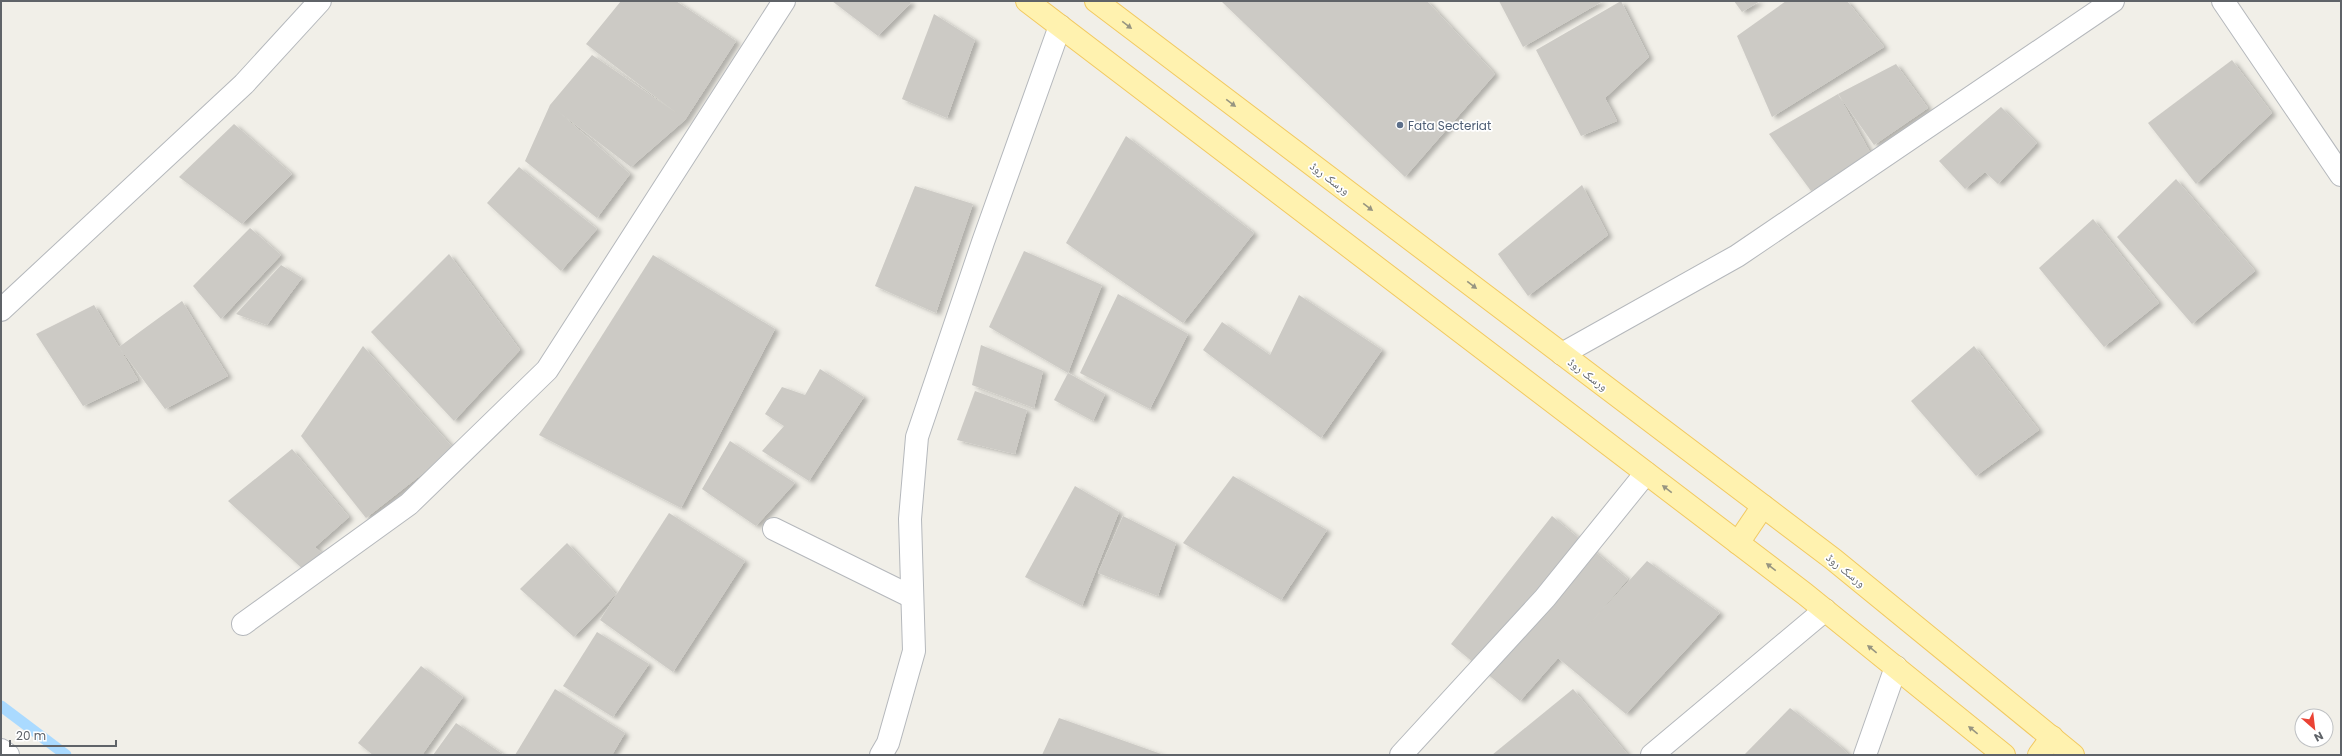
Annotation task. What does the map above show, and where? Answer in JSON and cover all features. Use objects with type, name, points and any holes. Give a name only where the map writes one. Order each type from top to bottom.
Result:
[{"type":"main road","points":[[1027,1],[1825,610],[2004,755]]},
{"type":"main road","name":"ورسک روڈ","points":[[1096,1],[1833,559],[2073,755]]},
{"type":"main road","points":[[1738,543],[1763,506]]},
{"type":"main road","points":[[2039,755],[2052,737]]},
{"type":"street","points":[[1,310],[244,84],[320,1]]},
{"type":"street","points":[[243,624],[409,504],[547,370],[784,1]]},
{"type":"street","points":[[1562,354],[1737,256],[2113,1]]},
{"type":"street","points":[[2223,1],[2341,175]]},
{"type":"street","points":[[882,755],[888,743],[914,651],[910,519],[917,437],[982,242],[1060,26]]},
{"type":"street","points":[[1401,755],[1544,598],[1646,472]]},
{"type":"street","points":[[774,529],[912,597]]},
{"type":"street","points":[[1652,755],[1825,610]]},
{"type":"street","points":[[1865,755],[1896,668]]},
{"type":"street","points":[[1,750],[8,755]]},
{"type":"building","points":[[621,1],[676,1],[736,41],[685,120],[631,167],[555,109],[630,174],[597,218],[525,161],[550,105],[592,55],[678,114],[586,44]]},
{"type":"building","points":[[832,1],[909,1],[911,3],[878,36]]},
{"type":"building","name":"Fata Secteriat","points":[[1221,1],[1427,1],[1495,74],[1405,177]]},
{"type":"building","points":[[1499,1],[1603,1],[1523,47]]},
{"type":"building","points":[[1621,1],[1649,57],[1605,98],[1617,121],[1581,136],[1536,50]]},
{"type":"building","points":[[1734,1],[1760,1],[1742,12]]},
{"type":"building","points":[[1786,1],[1847,1],[1884,47],[1772,117],[1737,36]]},
{"type":"building","points":[[934,14],[975,40],[947,118],[902,99]]},
{"type":"building","points":[[2232,60],[2272,113],[2196,184],[2148,123]]},
{"type":"building","points":[[1896,64],[1928,108],[1874,145],[1838,94]]},
{"type":"building","points":[[1838,94],[1872,156],[1811,191],[1769,134]]},
{"type":"building","points":[[2001,107],[2037,143],[1998,184],[1985,172],[1965,189],[1939,161]]},
{"type":"building","points":[[234,124],[292,174],[242,224],[179,177]]},
{"type":"building","points":[[1126,136],[1254,233],[1183,323],[1066,243]]},
{"type":"building","points":[[519,167],[597,229],[561,271],[487,203]]},
{"type":"building","points":[[2176,179],[2255,271],[2192,324],[2117,237]]},
{"type":"building","points":[[1582,185],[1608,235],[1528,296],[1498,254]]},
{"type":"building","points":[[915,186],[973,204],[936,313],[875,286]]},
{"type":"building","points":[[2093,219],[2159,303],[2104,347],[2039,268]]},
{"type":"building","points":[[250,228],[281,255],[221,319],[193,286]]},
{"type":"building","points":[[1024,251],[1102,285],[1068,373],[989,327]]},
{"type":"building","points":[[449,254],[520,350],[454,421],[371,332]]},
{"type":"building","points":[[653,255],[775,329],[681,508],[539,435]]},
{"type":"building","points":[[281,265],[302,278],[267,325],[236,314]]},
{"type":"building","points":[[1118,294],[1188,334],[1150,409],[1080,373]]},
{"type":"building","points":[[1299,295],[1382,350],[1321,438],[1203,350],[1222,322],[1270,355]]},
{"type":"building","points":[[182,301],[228,376],[165,409],[119,347]]},
{"type":"building","points":[[94,305],[138,380],[83,406],[36,334]]},
{"type":"building","points":[[981,345],[1043,371],[1034,408],[972,385]]},
{"type":"building","points":[[363,346],[454,449],[366,518],[301,436]]},
{"type":"building","points":[[1974,346],[2039,430],[1976,476],[1911,401]]},
{"type":"building","points":[[820,369],[864,397],[809,481],[762,451],[784,426],[765,414],[782,387],[805,395]]},
{"type":"building","points":[[1068,373],[1105,394],[1093,421],[1054,400]]},
{"type":"building","points":[[975,391],[1027,410],[1015,454],[957,440]]},
{"type":"building","points":[[730,441],[795,483],[756,526],[702,489]]},
{"type":"building","points":[[292,449],[349,517],[315,547],[330,561],[306,572],[228,501]]},
{"type":"building","points":[[1233,476],[1327,530],[1281,600],[1183,543]]},
{"type":"building","points":[[1075,486],[1119,512],[1082,606],[1025,577]]},
{"type":"building","points":[[669,513],[745,561],[673,672],[600,620]]},
{"type":"building","points":[[1123,516],[1176,543],[1158,596],[1098,573]]},
{"type":"building","points":[[1552,516],[1628,579],[1586,628],[1647,561],[1720,613],[1626,714],[1558,658],[1520,701],[1451,644]]},
{"type":"building","points":[[567,543],[616,594],[574,637],[520,589]]},
{"type":"building","points":[[597,632],[649,664],[613,717],[563,686]]},
{"type":"building","points":[[421,666],[463,697],[422,755],[373,755],[358,743]]},
{"type":"building","points":[[555,689],[625,733],[612,755],[515,755]]},
{"type":"building","points":[[1573,689],[1628,755],[1492,755]]},
{"type":"building","points":[[1790,708],[1842,748],[1849,755],[1744,755]]},
{"type":"building","points":[[1059,718],[1164,755],[1042,755]]},
{"type":"building","points":[[456,723],[504,755],[433,755]]},
{"type":"waterway","points":[[1,706],[66,755]]},
{"type":"place","name":"Fata Secteriat","points":[[1400,125]]}]
